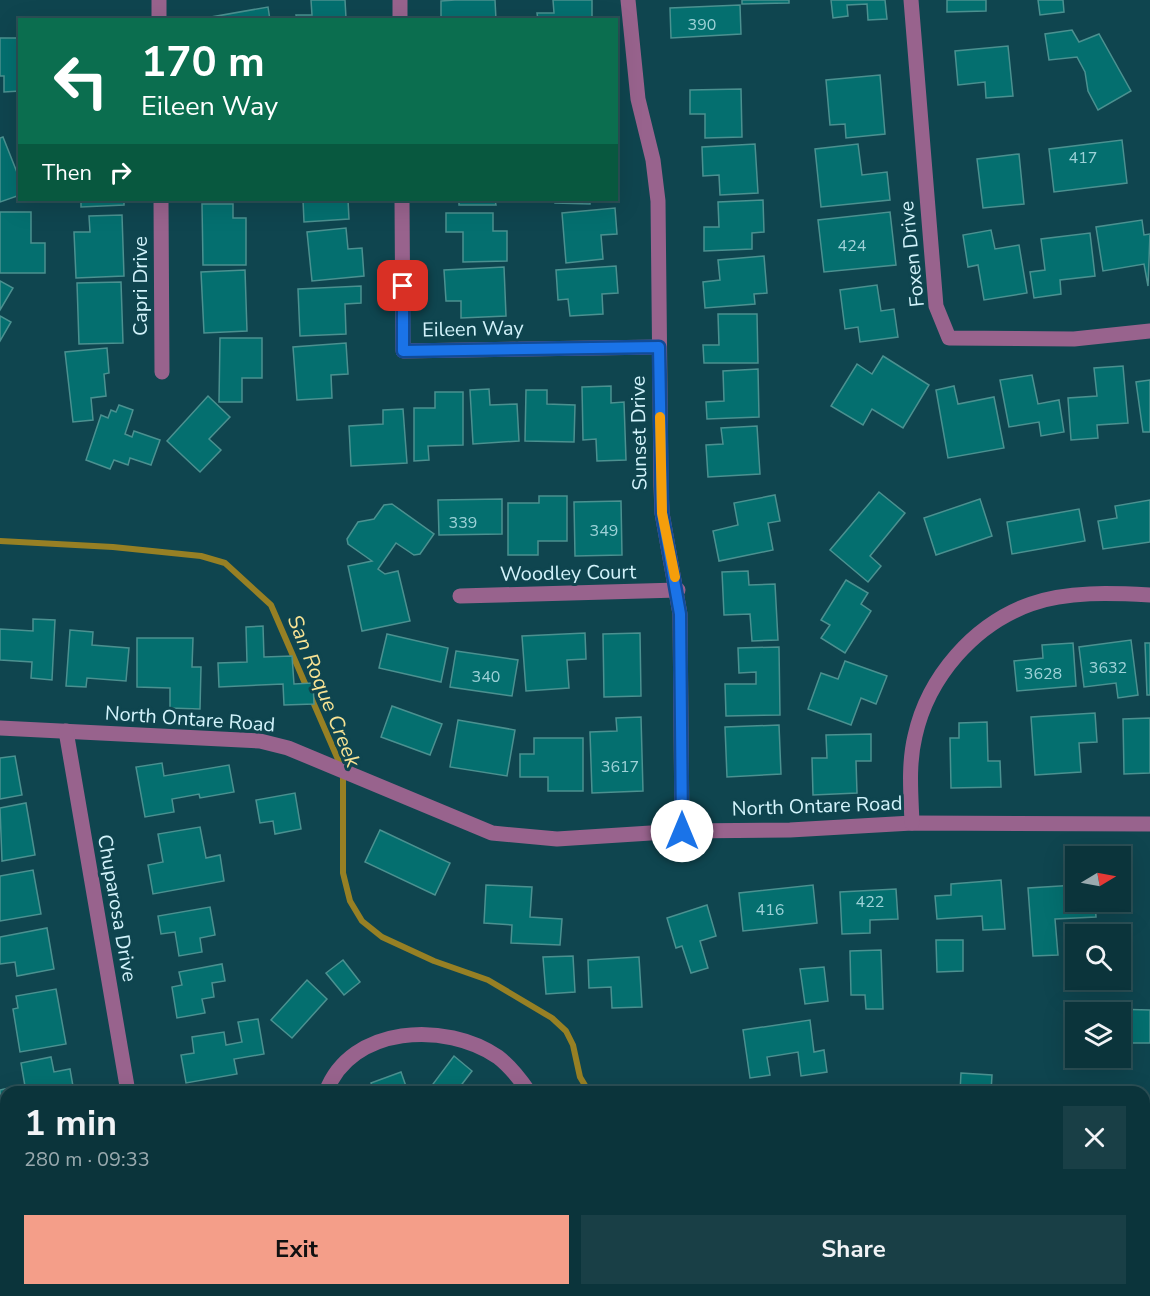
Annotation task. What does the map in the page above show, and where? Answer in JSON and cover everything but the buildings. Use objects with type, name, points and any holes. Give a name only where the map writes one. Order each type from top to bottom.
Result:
[{"type":"street","points":[[159,0],[159,18]]},
{"type":"street","points":[[400,0],[400,18]]},
{"type":"street","name":"Sunset Drive","points":[[628,0],[638,99],[652,160],[658,201],[662,513],[678,590],[682,831]]},
{"type":"street","name":"Foxen Drive","points":[[911,0],[936,306],[949,338],[1074,339],[1150,331]]},
{"type":"street","name":"Capri Drive","points":[[160,201],[162,372]]},
{"type":"street","name":"Eileen Way","points":[[402,201],[403,351],[659,347]]},
{"type":"street","name":"Woodley Court","points":[[460,596],[678,590]]},
{"type":"street","points":[[912,823],[911,766],[915,736],[923,708],[949,664],[970,641],[1011,613],[1032,603],[1079,595],[1150,596]]},
{"type":"street","name":"North Ontare Road","points":[[0,729],[260,741],[288,748],[362,781],[492,833],[557,839],[682,831],[790,830],[912,823],[1150,824]]},
{"type":"street","name":"Chuparosa Drive","points":[[66,731],[127,1086]]},
{"type":"street","points":[[330,1086],[340,1069],[355,1055],[372,1045],[409,1035],[432,1034],[479,1046],[516,1073],[525,1086]]},
{"type":"waterway","name":"San Roque Creek","points":[[0,541],[113,547],[201,556],[225,563],[271,605],[343,771],[343,873],[350,901],[362,921],[382,937],[434,961],[488,980],[552,1018],[566,1031],[573,1045],[580,1077],[585,1086]]},
{"type":"slow traffic","points":[[660,417],[662,513],[675,577]]},
{"type":"route","points":[[403,286],[403,351],[659,347],[662,513],[678,590],[680,614],[682,831]]}]
